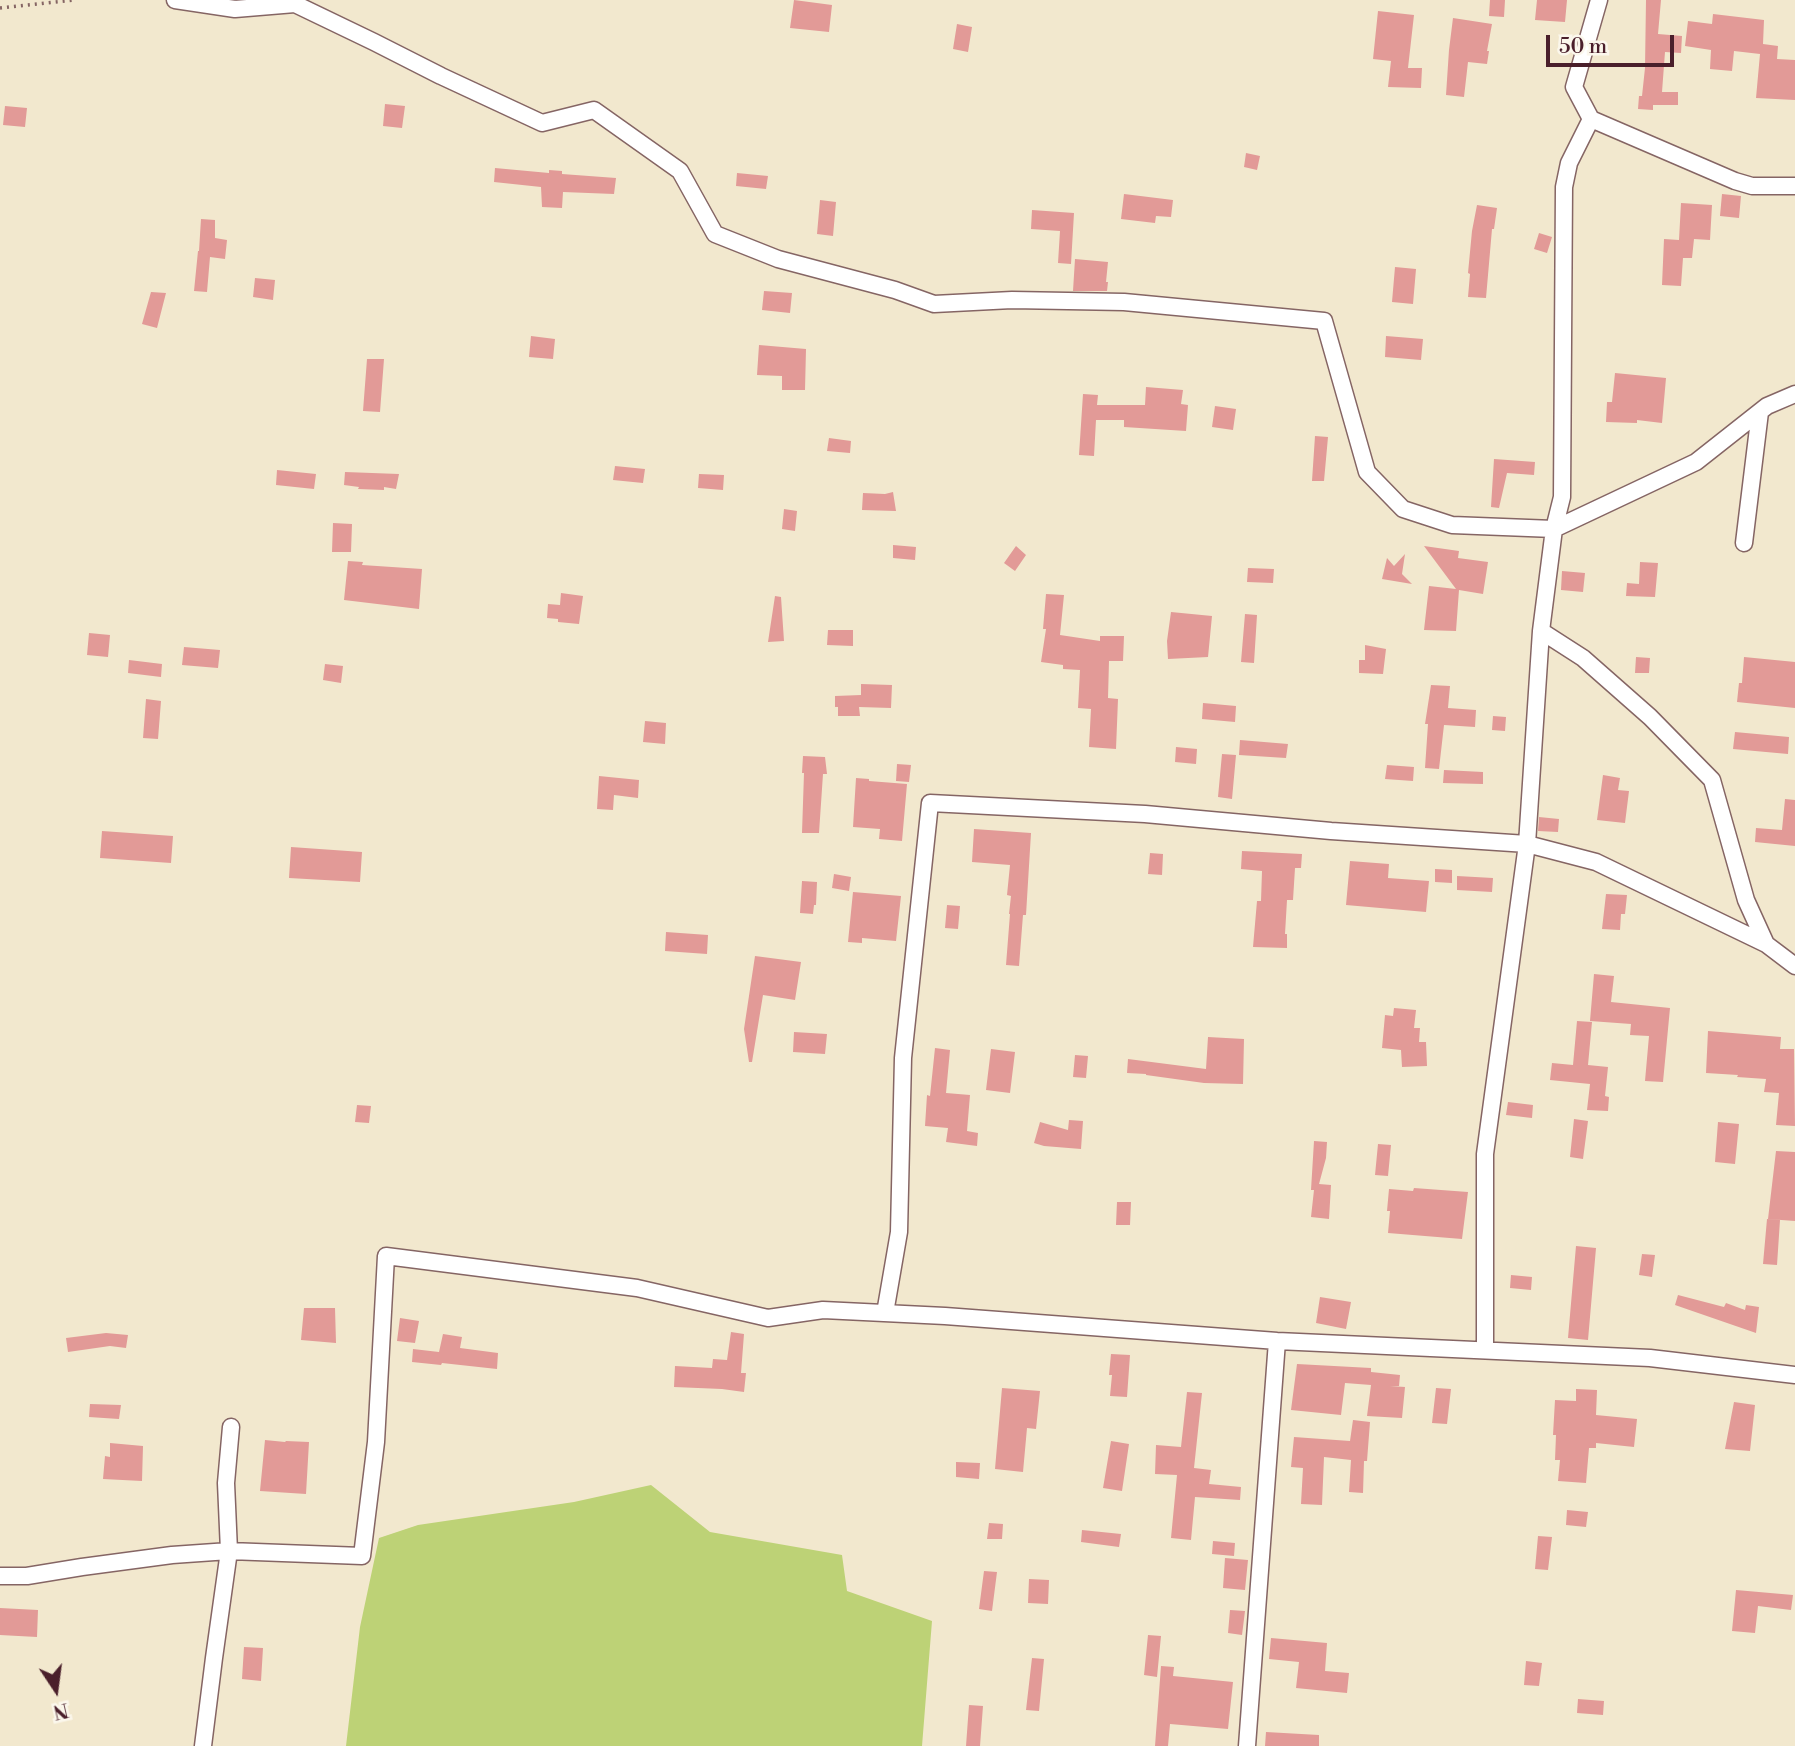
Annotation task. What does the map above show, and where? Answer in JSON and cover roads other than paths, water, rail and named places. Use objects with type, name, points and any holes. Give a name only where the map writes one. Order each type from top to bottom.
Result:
[{"type":"street","points":[[175,0],[235,9],[295,4],[542,123],[594,110],[680,171],[715,234],[778,259],[895,290],[934,304],[1012,300],[1124,302],[1324,321],[1367,472],[1403,509],[1452,525],[1554,529],[1696,462],[1767,407],[1795,394]]},
{"type":"street","points":[[1599,0],[1574,87],[1591,119],[1735,181],[1752,186],[1795,186]]},
{"type":"street","points":[[1485,1350],[1485,1154],[1527,844],[1541,631],[1554,529],[1562,497],[1564,187],[1569,163],[1591,119]]},
{"type":"street","points":[[1744,543],[1760,412]]},
{"type":"street","points":[[1541,631],[1583,658],[1650,717],[1712,780],[1746,900],[1766,944]]},
{"type":"street","points":[[885,1313],[899,1232],[903,1058],[930,803],[1144,814],[1331,831],[1527,844],[1596,862],[1766,944],[1795,966]]},
{"type":"street","points":[[0,1576],[26,1576],[172,1555],[229,1551],[362,1556],[376,1442],[386,1256],[637,1288],[768,1318],[823,1310],[885,1313],[1276,1341],[1650,1358],[1795,1375]]},
{"type":"street","points":[[1247,1746],[1276,1341]]},
{"type":"street","points":[[203,1746],[229,1551],[226,1483],[231,1426]]}]
